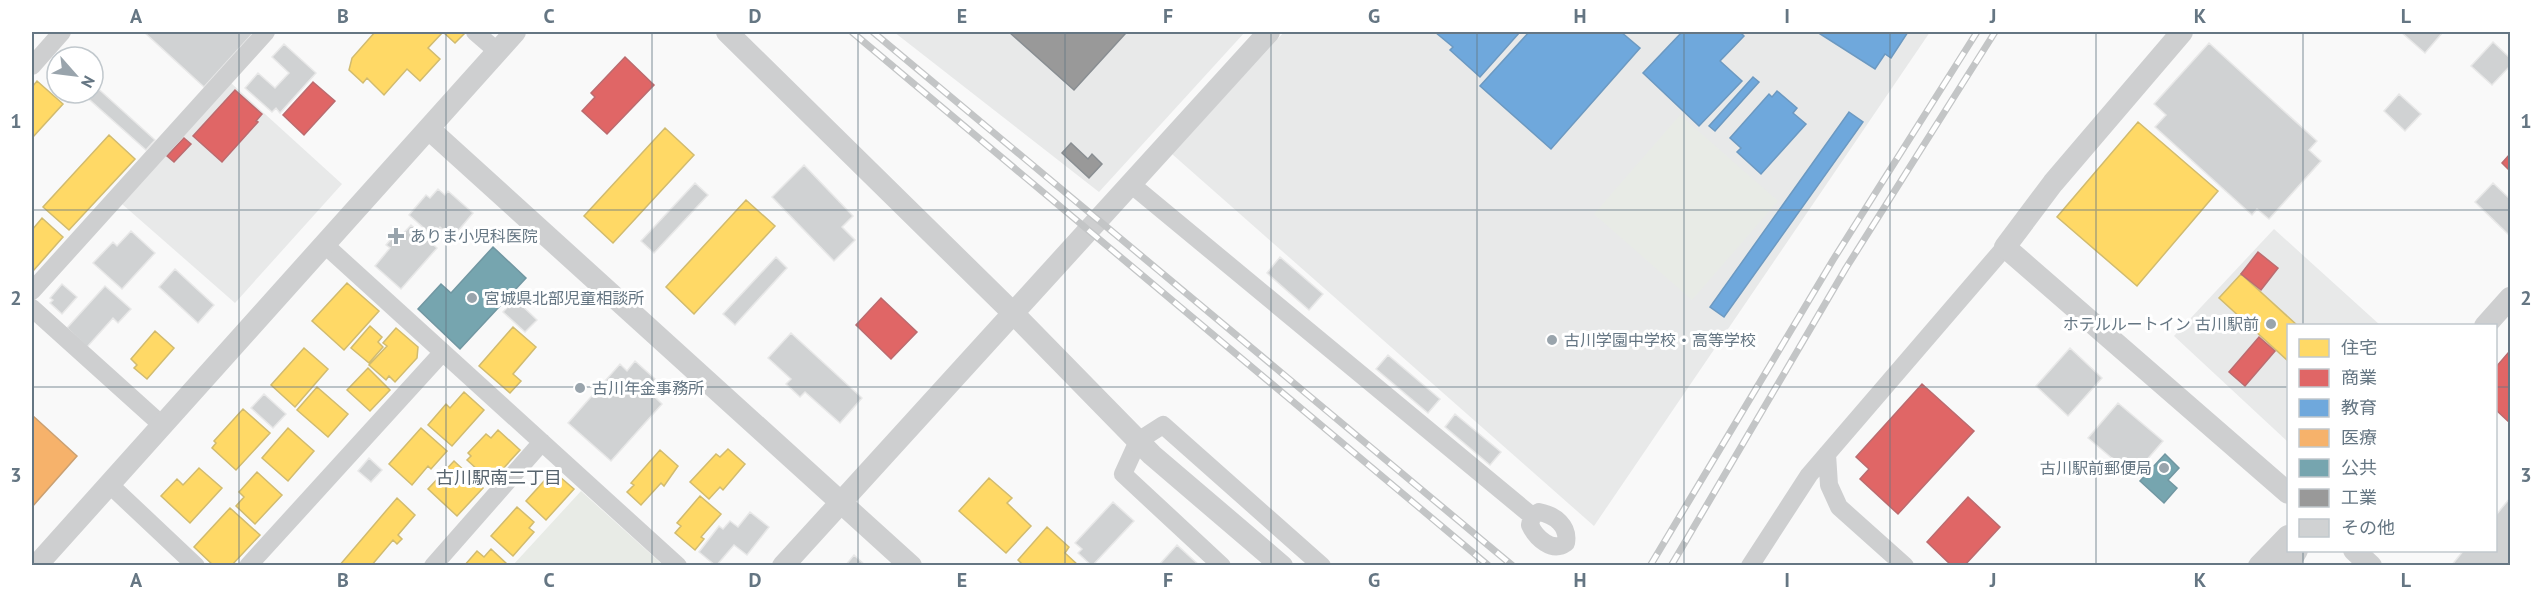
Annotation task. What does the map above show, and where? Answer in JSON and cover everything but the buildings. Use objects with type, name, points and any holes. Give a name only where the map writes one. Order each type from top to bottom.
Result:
[{"type":"street","points":[[32,66],[62,32]]},
{"type":"street","points":[[32,291],[266,32]]},
{"type":"street","points":[[475,32],[498,51]]},
{"type":"street","points":[[36,566],[515,32]]},
{"type":"street","points":[[727,32],[1014,314],[1145,448],[1282,566]]},
{"type":"street","points":[[783,566],[1269,32]]},
{"type":"street","points":[[1750,566],[1809,475],[2005,247],[2053,183],[2182,32]]},
{"type":"street","points":[[429,129],[910,566]]},
{"type":"street","points":[[1132,185],[1532,516]]},
{"type":"street","points":[[325,245],[678,566]]},
{"type":"street","points":[[2005,247],[2287,491]]},
{"type":"street","points":[[2487,324],[2511,298]]},
{"type":"street","points":[[32,308],[163,426]]},
{"type":"street","points":[[248,566],[442,353]]},
{"type":"street","points":[[1218,564],[1123,474],[1163,425],[1322,566]]},
{"type":"street","points":[[433,566],[542,442]]},
{"type":"street","points":[[1827,454],[1829,485],[1839,507],[1905,566]]},
{"type":"street","points":[[109,484],[196,566]]},
{"type":"street","points":[[2259,566],[2287,538]]},
{"type":"street","points":[[2288,566],[2296,552]]},
{"type":"street","points":[[2356,552],[2371,566]]},
{"type":"shaded area","points":[[894,32],[1245,32],[1099,192]]},
{"type":"shaded area","name":"古川学園中学校・高等学校","points":[[1284,32],[1930,32],[1594,526],[1172,154]]},
{"type":"shaded area","points":[[231,83],[342,184],[235,303],[122,204]]},
{"type":"shaded area","points":[[1680,115],[1778,201],[1692,300],[1594,214]]},
{"type":"shaded area","points":[[2274,229],[2379,324],[2287,324],[2287,441],[2174,336]]},
{"type":"shaded area","points":[[581,491],[663,565],[513,565]]},
{"type":"railway","points":[[852,32],[1489,566]]},
{"type":"railway","points":[[873,32],[1513,566]]},
{"type":"railway","points":[[1650,566],[1833,260],[1977,32]]},
{"type":"railway","points":[[1671,566],[1846,268],[1995,32]]},
{"type":"place","name":"ありま小児科医院","points":[[396,236]]},
{"type":"place","name":"宮城県北部児童相談所","points":[[472,298]]},
{"type":"place","name":"ホテルルートイン 古川駅前","points":[[2271,324]]},
{"type":"place","name":"古川学園中学校・高等学校","points":[[1552,340]]},
{"type":"place","name":"古川年金事務所","points":[[580,388]]},
{"type":"place","name":"古川駅前郵便局","points":[[2164,468]]},
{"type":"district","name":"古川駅南二丁目","points":[[499,478]]}]
